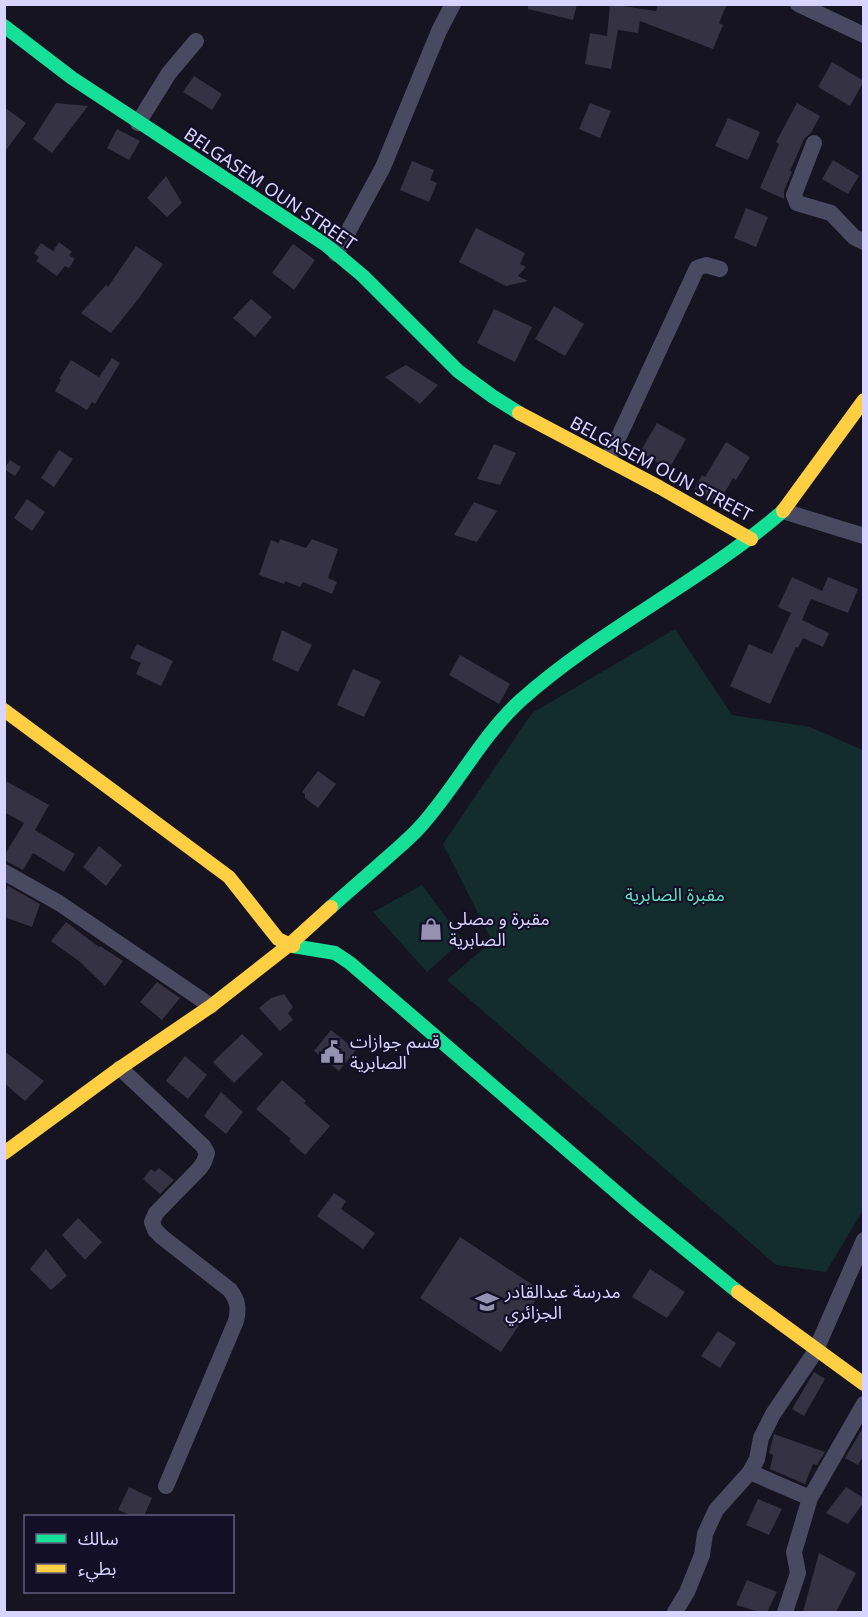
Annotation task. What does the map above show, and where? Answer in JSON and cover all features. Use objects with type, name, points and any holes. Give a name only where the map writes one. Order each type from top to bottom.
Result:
[{"type":"street","points":[[336,254],[383,166],[453,4]]},
{"type":"street","points":[[798,4],[864,35]]},
{"type":"street","name":"BELGASEM OUN STREET","points":[[5,28],[72,78],[336,254],[363,276],[458,371],[476,386],[547,428],[751,539]]},
{"type":"street","points":[[138,123],[169,73],[196,41]]},
{"type":"street","points":[[814,143],[794,195],[797,203],[831,213],[854,237],[864,242]]},
{"type":"street","points":[[608,460],[697,268],[706,265],[720,269]]},
{"type":"street","points":[[4,1153],[120,1068],[211,1006],[289,945],[419,829],[484,743],[519,702],[606,633],[708,569],[751,539],[783,511],[864,400]]},
{"type":"street","points":[[783,511],[864,536]]},
{"type":"street","points":[[4,710],[229,877],[278,939],[289,945],[335,953],[350,963],[707,1269],[815,1352],[864,1384]]},
{"type":"street","points":[[4,872],[59,903],[211,1006]]},
{"type":"street","points":[[120,1068],[203,1146],[207,1153],[199,1169],[156,1213],[152,1222],[155,1230],[162,1237],[230,1290],[237,1300],[238,1309],[232,1331],[166,1486]]},
{"type":"street","points":[[675,1612],[687,1592],[702,1555],[705,1534],[716,1510],[750,1472],[757,1459],[761,1438],[773,1414],[815,1352],[864,1240]]},
{"type":"street","points":[[785,1612],[798,1573],[794,1552],[810,1498],[864,1404]]},
{"type":"street","points":[[750,1472],[810,1498]]},
{"type":"green space","name":"مقبرة الصابرية","points":[[675,629],[732,715],[810,727],[863,750],[863,1210],[826,1272],[776,1265],[447,980],[492,941],[443,844],[532,713]]},
{"type":"green space","points":[[422,885],[463,940],[427,972],[373,912]]},
{"type":"building","points":[[528,4],[577,4],[573,20],[528,9]]},
{"type":"building","points":[[610,4],[656,11],[658,4],[727,4],[719,23],[723,25],[713,49],[640,21],[638,33],[618,30],[611,69],[585,64],[590,33],[607,36]]},
{"type":"building","points":[[832,62],[864,81],[850,106],[818,87]]},
{"type":"building","points":[[194,76],[222,94],[212,110],[183,92]]},
{"type":"building","points":[[56,103],[88,106],[52,153],[33,139]]},
{"type":"building","points":[[590,103],[611,111],[600,138],[579,129]]},
{"type":"building","points":[[797,103],[820,116],[811,133],[804,139],[790,171],[792,172],[784,191],[784,199],[760,188],[779,144],[776,142]]},
{"type":"building","points":[[4,107],[26,123],[4,153]]},
{"type":"building","points":[[728,118],[760,132],[748,160],[715,146]]},
{"type":"building","points":[[117,129],[140,141],[129,160],[107,148]]},
{"type":"building","points":[[833,160],[859,176],[848,194],[822,179]]},
{"type":"building","points":[[412,161],[434,170],[430,180],[437,183],[429,202],[400,190]]},
{"type":"building","points":[[166,176],[182,203],[167,217],[147,198]]},
{"type":"building","points":[[746,208],[768,217],[756,247],[734,238]]},
{"type":"building","points":[[476,228],[525,253],[520,264],[526,267],[518,276],[528,281],[506,286],[459,262]]},
{"type":"building","points":[[59,242],[72,252],[69,255],[75,259],[69,268],[65,266],[57,276],[36,261],[39,257],[34,253],[41,243],[53,251]]},
{"type":"building","points":[[293,244],[315,260],[294,290],[272,273]]},
{"type":"building","points":[[136,246],[163,264],[111,333],[81,313],[106,285],[108,287]]},
{"type":"building","points":[[251,299],[272,317],[255,337],[233,318]]},
{"type":"building","points":[[554,306],[584,324],[565,356],[535,339]]},
{"type":"building","points":[[494,309],[532,327],[515,362],[477,343]]},
{"type":"building","points":[[112,358],[120,363],[95,404],[92,402],[87,410],[55,391],[61,380],[59,379],[71,360],[99,377]]},
{"type":"building","points":[[406,365],[438,385],[420,404],[385,377]]},
{"type":"building","points":[[657,423],[686,439],[669,469],[640,452]]},
{"type":"building","points":[[726,442],[750,457],[736,480],[733,478],[719,503],[694,490],[702,475],[705,477]]},
{"type":"building","points":[[494,444],[516,453],[500,485],[477,479]]},
{"type":"building","points":[[59,450],[73,459],[54,487],[41,478]]},
{"type":"building","points":[[10,460],[21,467],[15,476],[4,469]]},
{"type":"building","points":[[27,499],[45,512],[32,531],[14,518]]},
{"type":"building","points":[[474,502],[497,511],[477,542],[454,535]]},
{"type":"building","points":[[280,539],[306,548],[312,539],[338,549],[328,578],[337,582],[332,594],[303,582],[300,587],[259,575],[271,540],[279,543]]},
{"type":"building","points":[[792,577],[822,591],[828,577],[858,589],[848,613],[811,599],[802,620],[829,633],[823,647],[803,638],[798,648],[796,647],[770,704],[730,686],[749,644],[772,654],[791,613],[778,607]]},
{"type":"building","points":[[282,630],[312,645],[298,672],[272,660]]},
{"type":"building","points":[[137,644],[173,661],[161,686],[136,674],[141,663],[130,658]]},
{"type":"building","points":[[460,655],[510,684],[499,704],[449,675]]},
{"type":"building","points":[[353,669],[381,681],[364,717],[337,705]]},
{"type":"building","points":[[318,771],[336,784],[318,808],[305,798],[302,792]]},
{"type":"building","points":[[4,780],[49,805],[35,830],[75,854],[64,872],[33,853],[23,870],[4,860],[4,856],[24,823],[4,812]]},
{"type":"building","points":[[99,846],[122,865],[106,886],[83,867]]},
{"type":"building","points":[[8,886],[40,904],[32,927],[4,917],[4,895]]},
{"type":"building","points":[[66,922],[99,947],[123,961],[105,986],[80,962],[51,941]]},
{"type":"building","points":[[157,982],[180,998],[162,1020],[140,1002]]},
{"type":"building","points":[[284,994],[293,1007],[288,1013],[293,1020],[280,1031],[259,1008],[271,998]]},
{"type":"building","points":[[331,1030],[356,1050],[339,1071],[314,1051]]},
{"type":"building","points":[[242,1034],[263,1054],[234,1083],[213,1062]]},
{"type":"building","points":[[4,1051],[44,1081],[25,1101],[4,1083]]},
{"type":"building","points":[[185,1056],[207,1075],[188,1099],[166,1081]]},
{"type":"building","points":[[282,1080],[330,1126],[305,1155],[289,1141],[291,1139],[256,1109]]},
{"type":"building","points":[[221,1092],[243,1112],[226,1134],[204,1116]]},
{"type":"building","points":[[159,1168],[174,1180],[160,1194],[143,1179],[151,1169],[155,1172]]},
{"type":"building","points":[[334,1193],[346,1201],[341,1209],[375,1233],[363,1249],[317,1216]]},
{"type":"building","points":[[78,1218],[102,1242],[85,1260],[62,1235]]},
{"type":"building","points":[[460,1237],[542,1291],[501,1352],[420,1298]]},
{"type":"building","points":[[46,1249],[67,1276],[51,1290],[30,1269]]},
{"type":"building","points":[[650,1269],[685,1292],[667,1318],[632,1297]]},
{"type":"building","points":[[718,1331],[736,1343],[720,1368],[701,1356]]},
{"type":"building","points":[[814,1372],[825,1379],[804,1416],[792,1409]]},
{"type":"building","points":[[864,1426],[864,1455],[858,1465],[845,1458]]},
{"type":"building","points":[[774,1434],[825,1452],[817,1465],[813,1464],[805,1484],[770,1469],[773,1455],[769,1453]]},
{"type":"building","points":[[129,1487],[152,1498],[144,1515],[130,1515],[118,1510]]},
{"type":"building","points":[[846,1487],[864,1498],[864,1502],[848,1524],[826,1513]]},
{"type":"building","points":[[758,1499],[782,1509],[769,1535],[746,1525]]},
{"type":"building","points":[[819,1553],[856,1573],[836,1612],[803,1612]]},
{"type":"building","points":[[747,1580],[777,1592],[767,1612],[736,1605]]},
{"type":"traffic: fast","points":[[4,26],[72,78],[326,245],[363,276],[458,371],[519,413]]},
{"type":"traffic: fast","points":[[331,907],[419,828],[493,730],[521,700],[585,650],[752,537],[783,511]]},
{"type":"traffic: fast","points":[[293,946],[335,953],[350,963],[636,1209],[738,1292]]},
{"type":"traffic: slow","points":[[783,511],[864,400]]},
{"type":"traffic: slow","points":[[519,413],[751,539]]},
{"type":"traffic: slow","points":[[4,710],[229,877],[278,939],[293,946]]},
{"type":"traffic: slow","points":[[4,1153],[120,1068],[211,1006],[289,945],[331,907]]},
{"type":"traffic: slow","points":[[738,1292],[864,1384]]},
{"type":"place","name":"مقبرة و مصلى الصابرية","points":[[431,929]]},
{"type":"place","name":"قسم جوازات الصابرية","points":[[332,1052]]},
{"type":"place","name":"مدرسة عبدالقادر الجزائري","points":[[487,1302]]}]
